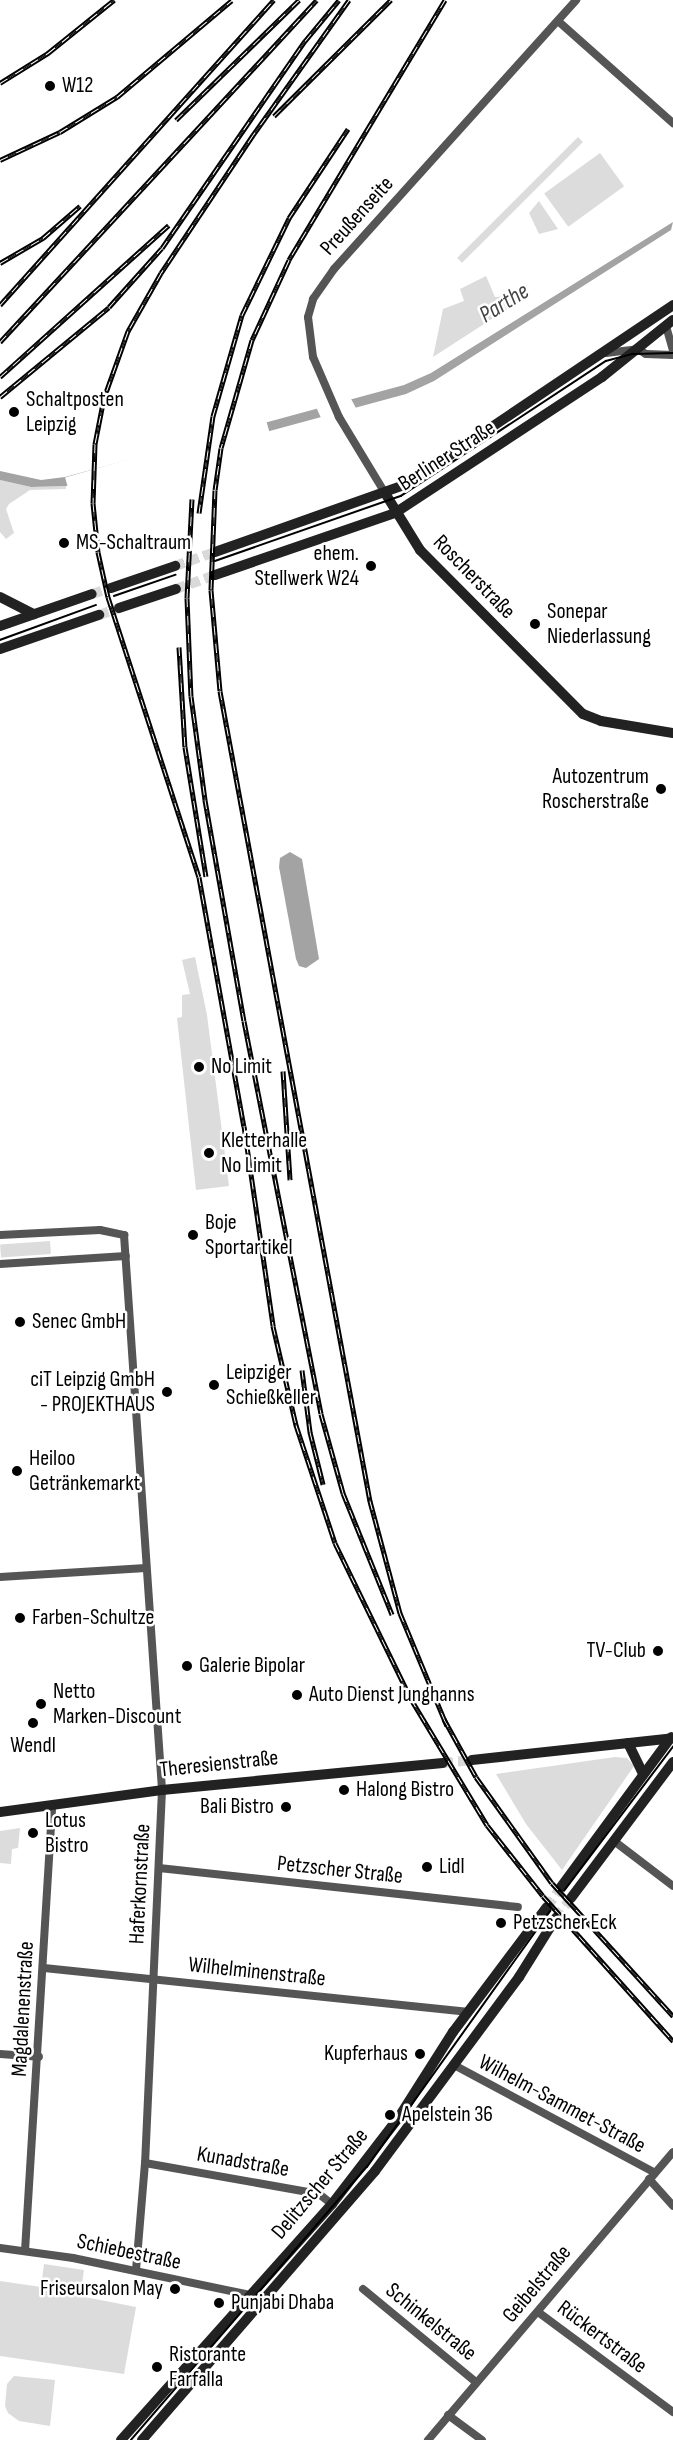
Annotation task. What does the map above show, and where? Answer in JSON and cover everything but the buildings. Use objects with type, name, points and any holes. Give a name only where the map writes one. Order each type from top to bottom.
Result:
[{"type":"main road","name":"Berliner Straße","points":[[215,552],[385,493],[427,472],[606,353],[673,305]]},
{"type":"main road","name":"Berliner Straße","points":[[215,575],[395,513],[638,349],[669,323]]},
{"type":"main road","name":"Roscherstraße","points":[[385,493],[395,513],[420,550],[583,714],[601,721],[673,733]]},
{"type":"main road","points":[[111,588],[176,566]]},
{"type":"main road","points":[[119,608],[176,589]]},
{"type":"main road","points":[[0,626],[92,594]]},
{"type":"main road","points":[[0,597],[34,614]]},
{"type":"main road","points":[[0,649],[99,615]]},
{"type":"main road","points":[[472,1760],[672,1737]]},
{"type":"main road","points":[[561,1887],[672,1737]]},
{"type":"main road","points":[[628,1743],[643,1774]]},
{"type":"main road","points":[[571,1898],[673,1762]]},
{"type":"main road","name":"Theresienstraße","points":[[0,1812],[162,1790],[443,1763]]},
{"type":"main road","name":"Delitzscher Straße","points":[[122,2440],[332,2204],[399,2117],[467,2012],[546,1907]]},
{"type":"main road","name":"Delitzscher Straße","points":[[142,2440],[342,2212],[454,2065],[556,1918]]},
{"type":"street","name":"Preußenseite","points":[[385,493],[339,417],[308,339],[308,317],[318,289],[576,0]]},
{"type":"street","points":[[558,21],[673,123]]},
{"type":"street","points":[[669,323],[673,350]]},
{"type":"street","points":[[638,349],[641,329]]},
{"type":"street","points":[[606,353],[638,349],[646,354],[673,355]]},
{"type":"street","points":[[0,1236],[100,1230],[124,1235],[126,1256],[0,1264]]},
{"type":"street","name":"Haferkornstraße","points":[[126,1256],[162,1790],[145,2163],[136,2271]]},
{"type":"street","points":[[0,1577],[146,1568]]},
{"type":"street","name":"Magdalenenstraße","points":[[25,2251],[39,2057],[52,1805]]},
{"type":"street","points":[[614,1841],[673,1886]]},
{"type":"street","name":"Petzscher Straße","points":[[159,1868],[518,1907]]},
{"type":"street","name":"Wilhelminenstraße","points":[[44,1968],[467,2012]]},
{"type":"street","points":[[0,2054],[39,2057]]},
{"type":"street","name":"Wilhelm-Sammet-Straße","points":[[454,2065],[652,2176],[673,2206]]},
{"type":"street","name":"Geibelstraße","points":[[428,2440],[673,2152]]},
{"type":"street","name":"Kunadstraße","points":[[145,2163],[319,2194],[332,2204]]},
{"type":"street","name":"Schiebestraße","points":[[0,2248],[136,2271],[250,2295]]},
{"type":"street","name":"Schinkelstraße","points":[[363,2289],[476,2382]]},
{"type":"street","name":"Rückertstraße","points":[[538,2312],[673,2412]]},
{"type":"street","points":[[448,2415],[482,2440]]},
{"type":"shaded area","points":[[578,137],[583,142],[462,263],[457,258]]},
{"type":"shaded area","points":[[600,153],[624,186],[568,227],[544,194]]},
{"type":"shaded area","points":[[539,201],[558,229],[539,234],[529,213]]},
{"type":"shaded area","points":[[673,222],[671,230],[434,381],[406,394],[66,486],[31,487],[0,480],[0,471],[41,480],[65,477],[404,385],[431,373]]},
{"type":"shaded area","points":[[486,276],[495,297],[523,295],[512,306],[433,357],[443,309],[464,301],[460,289]]},
{"type":"shaded area","points":[[0,480],[31,487],[66,486],[66,489],[30,490],[9,504],[6,509],[14,533],[6,539],[0,532]]},
{"type":"shaded area","points":[[290,852],[302,859],[319,959],[306,968],[299,966],[296,959],[279,867],[280,858]]},
{"type":"shaded area","name":"No Limit","points":[[195,957],[207,1015],[229,1186],[196,1190],[177,1018],[182,1017],[182,995],[190,994],[182,960]]},
{"type":"shaded area","points":[[50,1241],[51,1254],[1,1257],[0,1244]]},
{"type":"shaded area","points":[[615,1757],[627,1758],[634,1766],[562,1870],[526,1824],[496,1774]]},
{"type":"shaded area","points":[[20,1828],[18,1848],[12,1849],[11,1864],[0,1863],[0,1831]]},
{"type":"shaded area","points":[[44,2264],[84,2270],[80,2296],[136,2307],[124,2374],[0,2356],[0,2281],[41,2287]]},
{"type":"shaded area","points":[[14,2376],[55,2380],[50,2426],[19,2421],[8,2413],[5,2406],[7,2384]]},
{"type":"pier","points":[[350,397],[357,410],[322,420],[316,407]]},
{"type":"pier","points":[[266,420],[270,434],[69,492],[65,478]]},
{"type":"tunnel","points":[[175,566],[215,552]]},
{"type":"tunnel","points":[[176,589],[215,575]]},
{"type":"tunnel","points":[[92,594],[111,588]]},
{"type":"tunnel","points":[[99,615],[119,608]]},
{"type":"tunnel","points":[[443,1763],[472,1760]]},
{"type":"tunnel","points":[[547,1907],[561,1887]]},
{"type":"tunnel","points":[[556,1918],[571,1898]]},
{"type":"tram line","points":[[215,561],[401,496],[606,361],[633,354],[673,353]]},
{"type":"tram line","points":[[114,596],[175,575]]},
{"type":"tram line","points":[[0,640],[96,605]]},
{"type":"tram line","points":[[564,1891],[673,1747]]},
{"type":"tram line","points":[[131,2440],[367,2167],[550,1911]]},
{"type":"railway","points":[[0,83],[48,53],[114,0]]},
{"type":"railway","points":[[0,160],[60,132],[117,97],[232,0]]},
{"type":"railway","points":[[0,305],[274,0]]},
{"type":"railway","points":[[176,120],[299,0]]},
{"type":"railway","points":[[0,342],[317,0]]},
{"type":"railway","points":[[0,397],[109,307],[162,248],[305,41],[339,0]]},
{"type":"railway","points":[[349,0],[253,135],[161,273],[128,331],[104,398],[95,444],[93,503],[98,552],[108,597],[199,877],[244,1126],[273,1326],[296,1425],[335,1543],[411,1699],[487,1825],[543,1896],[673,2041]]},
{"type":"railway","points":[[274,116],[391,0]]},
{"type":"railway","points":[[445,0],[289,260],[252,340],[221,448],[215,490],[211,590],[220,691],[370,1501],[400,1613],[447,1726]]},
{"type":"railway","points":[[199,513],[213,416],[242,315],[289,218],[348,129]]},
{"type":"railway","points":[[0,263],[43,238],[80,206]]},
{"type":"railway","points":[[0,377],[169,225]]},
{"type":"railway","points":[[192,499],[187,598],[191,696],[205,800],[244,1021],[321,1414],[343,1493],[392,1614]]},
{"type":"railway","points":[[179,647],[185,747],[206,876]]},
{"type":"railway","points":[[283,1071],[290,1180]]},
{"type":"railway","points":[[302,1370],[310,1432],[323,1484]]},
{"type":"railway","points":[[444,1719],[476,1777],[552,1883],[673,2016]]},
{"type":"place","name":"W12","points":[[50,86]]},
{"type":"place","name":"Schaltposten Leipzig","points":[[14,412]]},
{"type":"place","name":"MS-Schaltraum","points":[[64,543]]},
{"type":"place","name":"ehem. Stellwerk W24","points":[[371,566]]},
{"type":"place","name":"Sonepar Niederlassung","points":[[535,624]]},
{"type":"place","name":"Autozentrum Roscherstraße","points":[[661,789]]},
{"type":"place","name":"No Limit","points":[[199,1067]]},
{"type":"place","name":"Kletterhalle No Limit","points":[[209,1153]]},
{"type":"place","name":"Boje Sportartikel","points":[[193,1235]]},
{"type":"place","name":"Senec GmbH","points":[[20,1322]]},
{"type":"place","name":"Leipziger Schießkeller","points":[[214,1385]]},
{"type":"place","name":"ciT Leipzig GmbH - PROJEKTHAUS","points":[[167,1392]]},
{"type":"place","name":"Heiloo Getränkemarkt","points":[[17,1471]]},
{"type":"place","name":"Farben-Schultze","points":[[20,1618]]},
{"type":"place","name":"TV-Club","points":[[658,1651]]},
{"type":"place","name":"Galerie Bipolar","points":[[187,1666]]},
{"type":"place","name":"Auto Dienst Junghanns","points":[[297,1695]]},
{"type":"place","name":"Netto Marken-Discount","points":[[41,1704]]},
{"type":"place","name":"Wendl","points":[[33,1723]]},
{"type":"place","name":"Halong Bistro","points":[[344,1790]]},
{"type":"place","name":"Bali Bistro","points":[[286,1807]]},
{"type":"place","name":"Lotus Bistro","points":[[33,1833]]},
{"type":"place","name":"Lidl","points":[[427,1867]]},
{"type":"place","name":"Petzscher Eck","points":[[501,1923]]},
{"type":"place","name":"Kupferhaus","points":[[420,2054]]},
{"type":"place","name":"Apelstein 36","points":[[390,2115]]},
{"type":"place","name":"Friseursalon May","points":[[175,2289]]},
{"type":"place","name":"Punjabi Dhaba","points":[[219,2303]]},
{"type":"place","name":"Ristorante Farfalla","points":[[157,2367]]},
{"type":"water label","name":"Parthe","points":[[504,303]]}]
